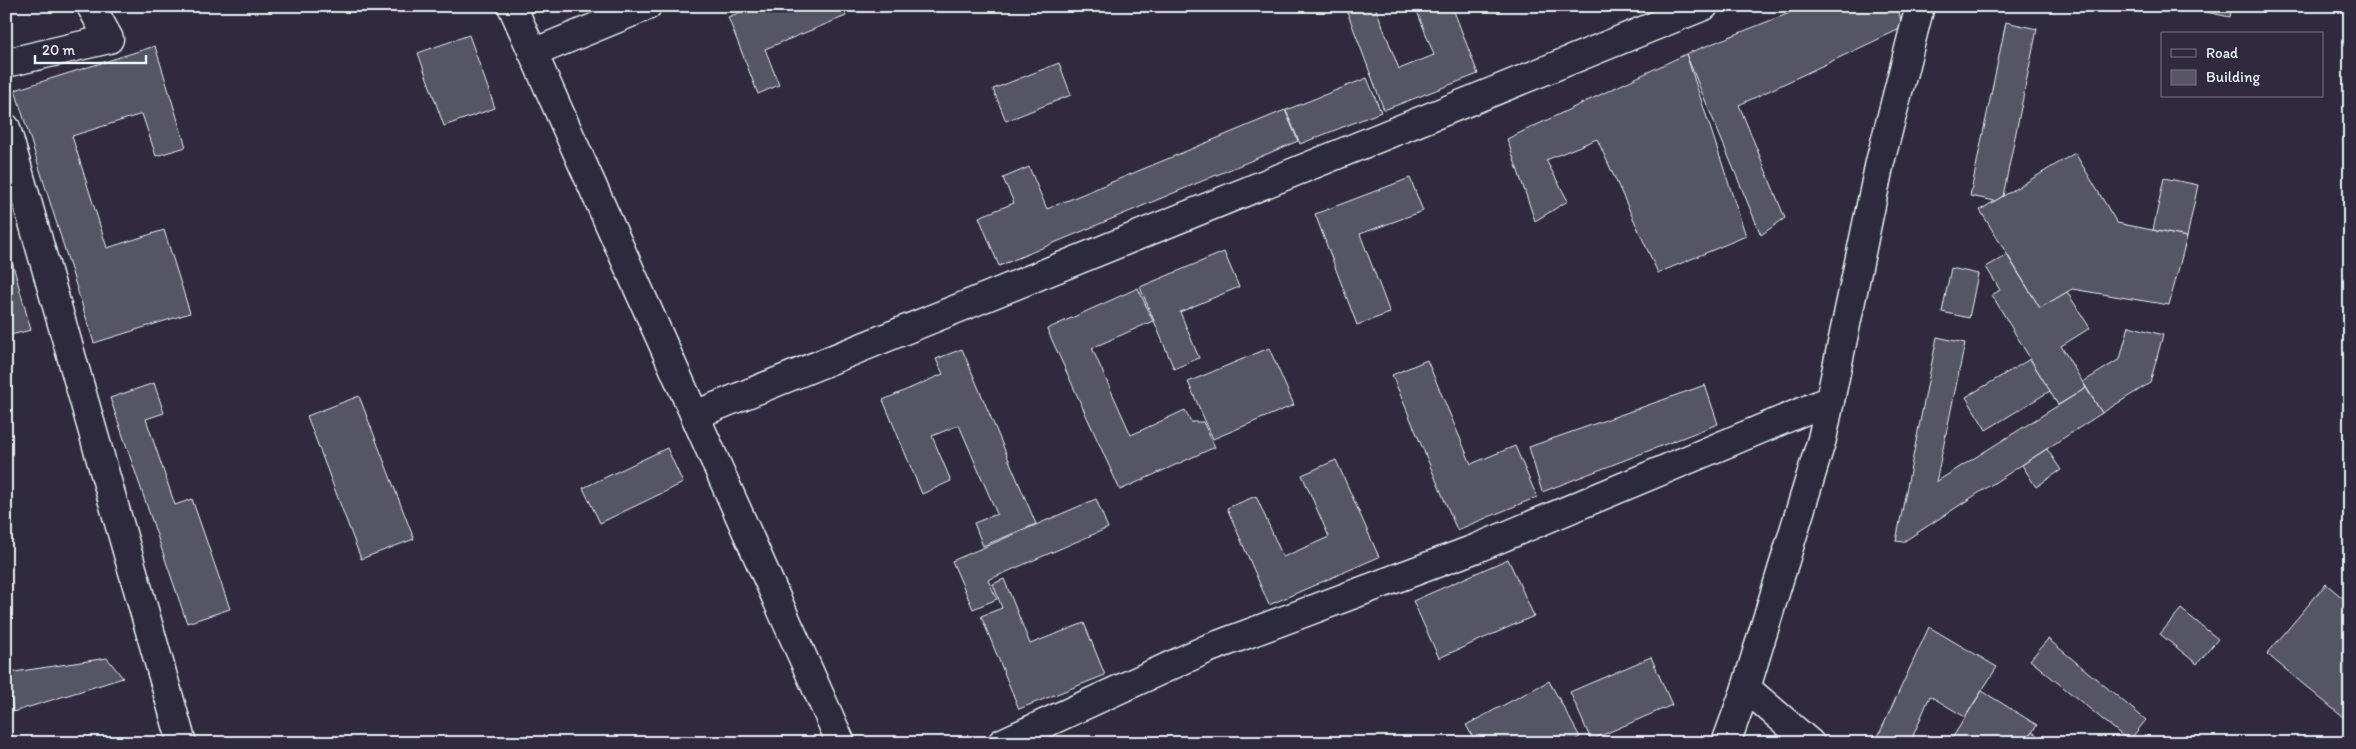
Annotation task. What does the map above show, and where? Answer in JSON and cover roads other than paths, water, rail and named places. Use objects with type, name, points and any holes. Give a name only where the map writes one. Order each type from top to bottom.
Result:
[{"type":"street","points":[[6,63],[109,39],[91,6]]},
{"type":"street","points":[[512,6],[841,743]]},
{"type":"street","points":[[532,53],[647,6]]},
{"type":"street","points":[[695,415],[1704,6]]},
{"type":"street","points":[[1726,743],[1746,688],[1822,438],[1880,162],[1920,6]]},
{"type":"street","points":[[6,128],[182,743]]},
{"type":"street","points":[[1002,743],[1207,649],[1477,548],[1830,400]]},
{"type":"street","points":[[1746,688],[1810,743]]}]
